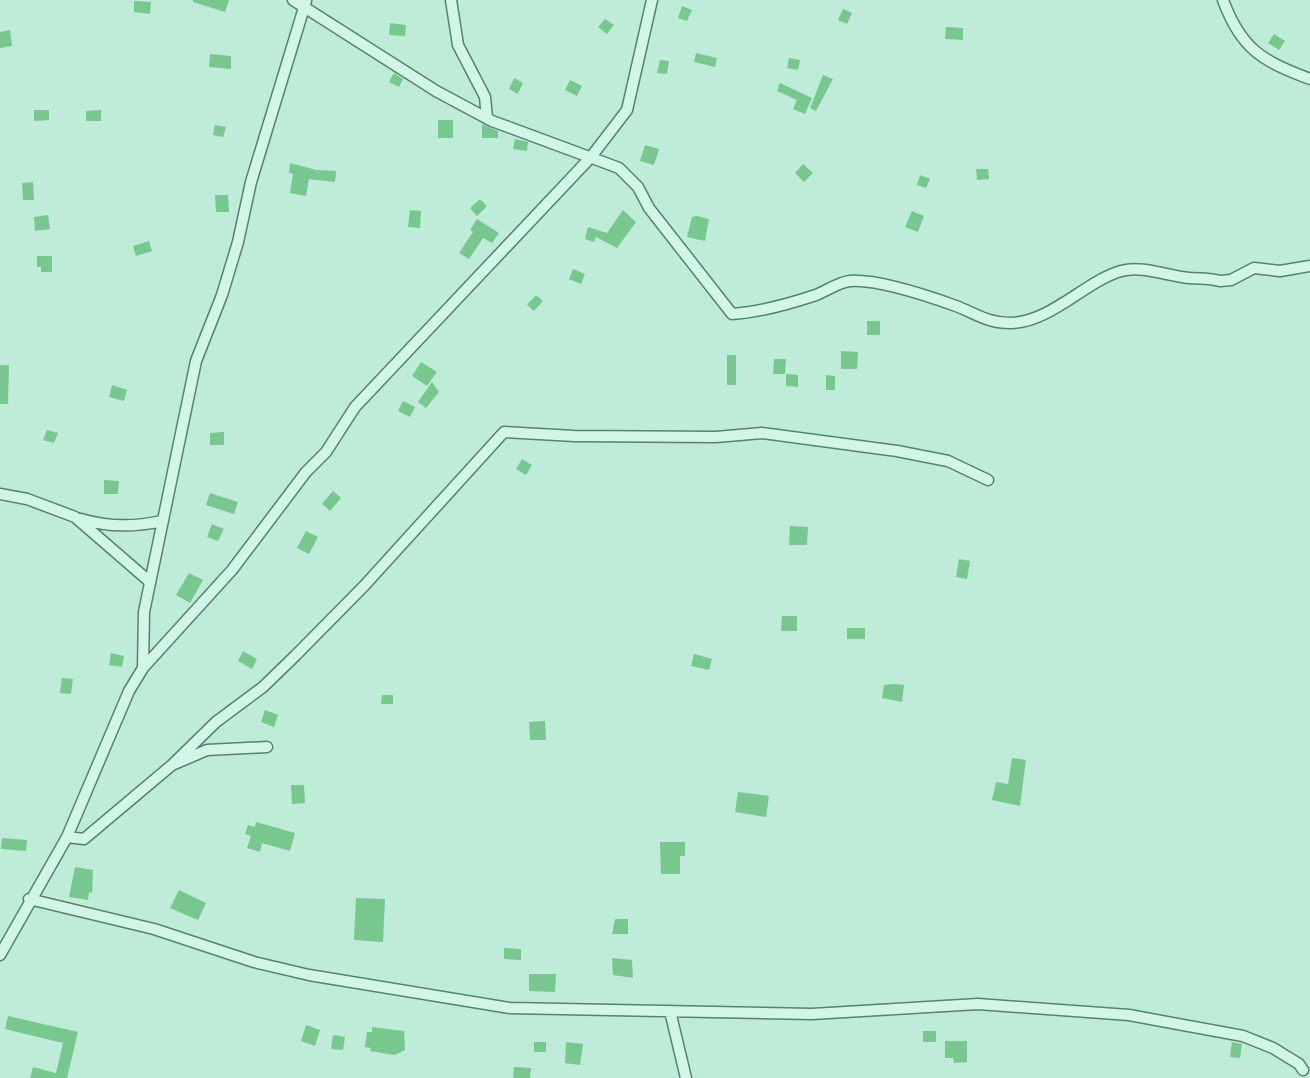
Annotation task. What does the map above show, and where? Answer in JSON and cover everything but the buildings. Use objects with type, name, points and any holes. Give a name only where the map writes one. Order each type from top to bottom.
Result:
[{"type":"street","points":[[293,0],[305,3],[436,91],[487,118],[619,168],[638,187],[649,208],[732,314],[758,312],[817,294],[849,281],[882,285],[931,298],[957,307],[985,321],[1013,323],[1076,298],[1102,280],[1122,271],[1140,270],[1220,281],[1231,280],[1254,268],[1280,271],[1310,266]]},
{"type":"street","points":[[452,0],[458,45],[485,97],[487,118]]},
{"type":"street","points":[[0,955],[29,899],[67,837],[129,691],[143,668],[232,570],[306,472],[326,452],[355,407],[591,157],[627,110],[652,0]]},
{"type":"street","points":[[1223,0],[1232,26],[1242,41],[1276,66],[1310,79]]},
{"type":"street","points":[[143,668],[144,612],[196,361],[238,242],[251,182],[305,3]]},
{"type":"street","points":[[67,837],[84,839],[172,765],[216,722],[263,687],[364,586],[504,432],[574,436],[716,437],[762,433],[948,460],[988,480]]},
{"type":"street","points":[[0,494],[27,499],[75,517],[107,525],[162,521]]},
{"type":"street","points":[[75,517],[150,582]]},
{"type":"street","points":[[172,765],[207,750],[267,747]]},
{"type":"street","points":[[29,899],[154,929],[254,962],[309,975],[510,1008],[812,1014],[978,1004],[1129,1015],[1255,1040],[1299,1064],[1303,1070]]},
{"type":"street","points":[[670,1011],[686,1078]]}]
